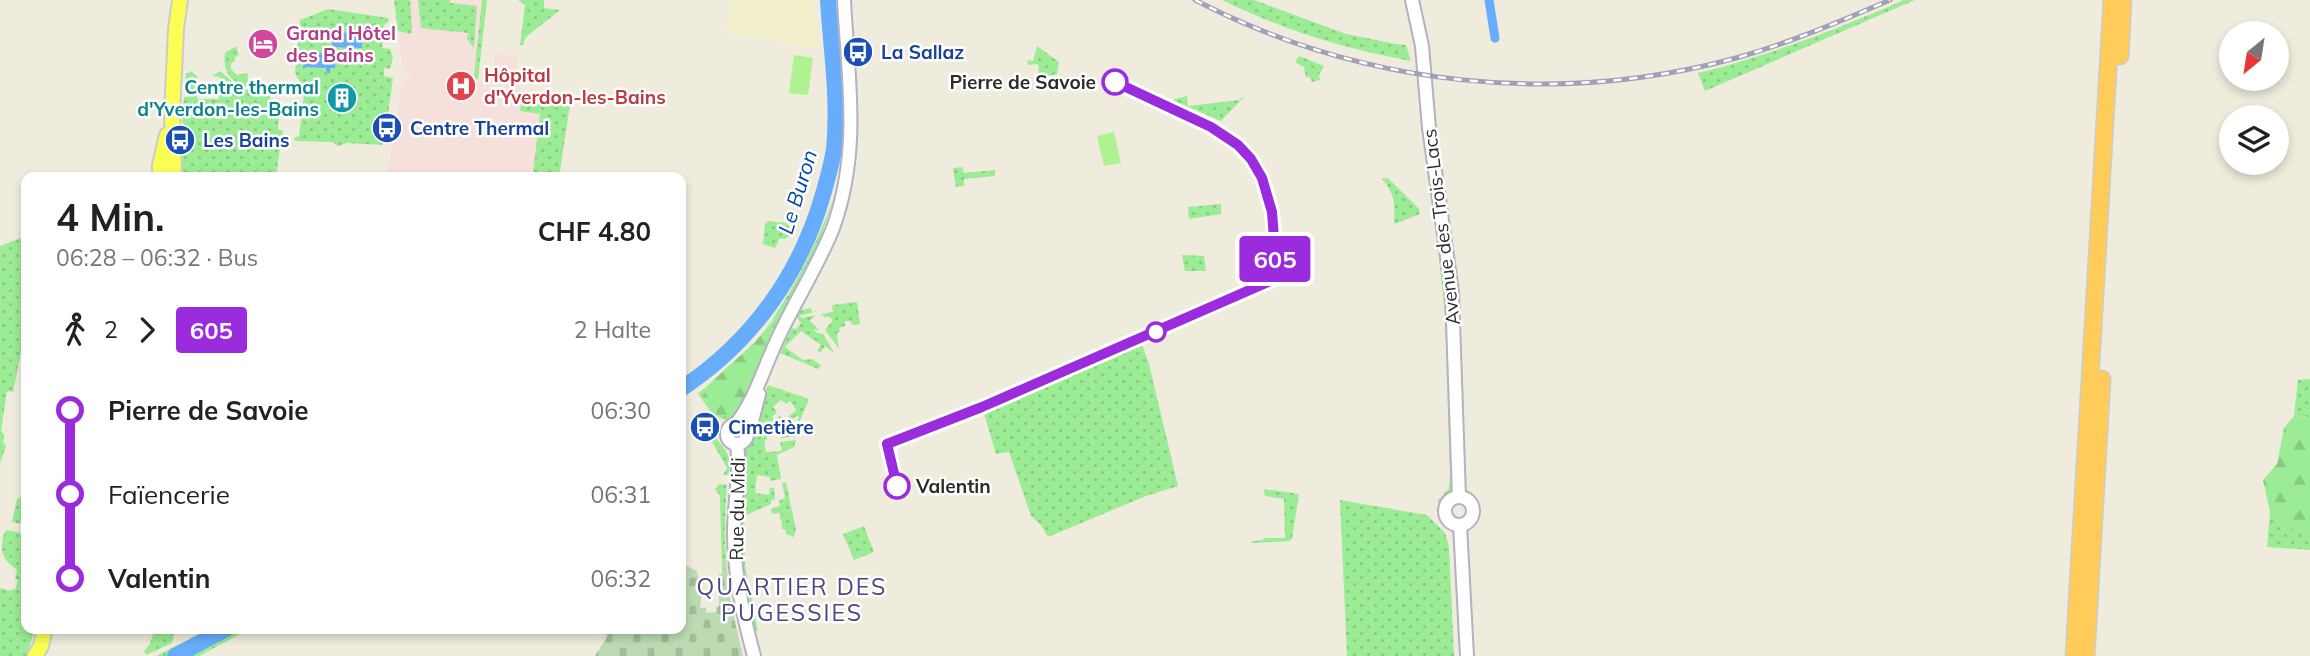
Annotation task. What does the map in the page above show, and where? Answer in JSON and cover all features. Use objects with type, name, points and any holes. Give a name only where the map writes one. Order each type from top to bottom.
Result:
[{"type":"highway","points":[[2074,656],[2112,0]]},
{"type":"highway","points":[[2087,656],[2123,0]]},
{"type":"main road","points":[[169,0],[176,29]]},
{"type":"main road","points":[[166,172],[180,0]]},
{"type":"main road","points":[[39,653],[44,634]]},
{"type":"street","name":"Rue du Midi","points":[[754,656],[736,569],[734,531],[739,458],[737,444],[731,442],[727,434],[729,428],[741,428],[752,421],[764,374],[777,340],[824,247],[840,205],[850,150],[852,104],[844,0]]},
{"type":"street","name":"Avenue des Trois-Lacs","points":[[1412,0],[1422,46],[1429,128],[1452,292],[1459,497]]},
{"type":"street","points":[[1459,497],[1469,502],[1473,512],[1468,522],[1460,525],[1449,520],[1446,513],[1448,503],[1459,497]]},
{"type":"street","points":[[1460,525],[1467,656]]},
{"type":"shaded area","name":"Hôpital d'Yverdon-les-Bains","points":[[399,0],[487,0],[478,79],[492,80],[495,54],[518,56],[516,79],[523,92],[571,98],[560,172],[388,172],[401,89],[406,81],[411,79],[402,64]]},
{"type":"shaded area","points":[[730,0],[814,0],[819,49],[726,34]]},
{"type":"green space","points":[[394,0],[410,0],[411,34],[398,31]]},
{"type":"green space","points":[[418,0],[450,0],[450,3],[477,6],[474,48],[467,39],[468,33],[421,28]]},
{"type":"green space","points":[[482,0],[487,0],[476,79],[474,75]]},
{"type":"green space","points":[[518,0],[544,0],[544,8],[560,10],[526,37],[523,45],[520,45],[525,5]]},
{"type":"green space","points":[[1222,0],[1254,0],[1346,34],[1406,45],[1411,61],[1314,37]]},
{"type":"green space","points":[[1904,0],[1915,0],[1705,91],[1698,73],[1802,41]]},
{"type":"green space","points":[[328,9],[388,18],[389,21],[384,25],[382,48],[390,49],[393,57],[390,69],[384,68],[384,76],[393,78],[382,145],[347,143],[338,146],[332,142],[295,141],[294,138],[299,136],[304,94],[295,73],[300,20]]},
{"type":"green space","points":[[236,46],[239,55],[231,63],[231,69],[237,75],[248,73],[247,87],[232,79],[226,70],[225,53]]},
{"type":"green space","points":[[1037,46],[1059,62],[1057,74],[1039,78],[1038,64],[1028,65],[1027,60],[1033,61]]},
{"type":"green space","points":[[794,55],[813,58],[808,95],[789,93]]},
{"type":"green space","points":[[1299,56],[1324,66],[1319,75],[1320,80],[1312,82],[1310,77],[1306,77],[1304,67],[1295,62]]},
{"type":"green space","points":[[191,71],[197,76],[197,99],[219,99],[220,77],[212,76],[220,71],[240,88],[269,96],[272,100],[280,100],[278,129],[283,131],[284,142],[280,148],[277,172],[183,172],[182,141],[187,139],[188,130],[182,122],[184,97],[189,97],[188,93],[184,92],[186,74]]},
{"type":"green space","points":[[523,92],[571,98],[560,172],[533,172],[540,114],[520,111]]},
{"type":"green space","points":[[1187,96],[1188,106],[1240,100],[1245,96],[1221,121],[1172,100]]},
{"type":"green space","points":[[1114,132],[1121,163],[1104,166],[1097,136]]},
{"type":"green space","points":[[962,167],[964,173],[995,170],[995,176],[964,179],[964,186],[956,187],[953,168]]},
{"type":"green space","points":[[1388,178],[1419,209],[1420,214],[1395,224],[1392,196],[1382,179]]},
{"type":"green space","points":[[837,189],[819,242],[776,326],[750,392],[732,420],[721,418],[708,408],[698,393],[706,387],[703,398],[720,417],[737,410],[743,402],[778,317],[773,319],[764,331],[805,263]]},
{"type":"green space","points":[[1221,204],[1221,214],[1189,219],[1188,207]]},
{"type":"green space","points":[[768,221],[786,223],[789,226],[788,237],[780,238],[775,248],[763,244],[765,224]]},
{"type":"green space","points":[[1439,230],[1448,302],[1453,487],[1450,496],[1437,502],[1449,488],[1450,473],[1445,314],[1436,231]]},
{"type":"green space","points":[[21,238],[21,353],[13,392],[7,391],[1,431],[6,446],[0,463],[0,246]]},
{"type":"green space","points":[[1182,255],[1204,256],[1206,271],[1185,271]]},
{"type":"green space","points":[[857,302],[860,324],[853,325],[850,321],[845,321],[845,326],[839,328],[839,352],[825,330],[833,320],[821,314],[833,312],[832,305]]},
{"type":"green space","points":[[811,308],[812,312],[818,311],[799,316],[802,318],[816,315],[810,321],[820,331],[813,329],[823,334],[835,354],[825,346],[820,353],[817,350],[821,345],[801,331],[785,347],[803,360],[812,359],[821,365],[818,369],[780,353],[792,328],[796,329],[801,323],[797,318],[801,310]]},
{"type":"green space","points":[[776,317],[745,397],[737,411],[730,416],[719,417],[703,398],[706,387],[755,342]]},
{"type":"green space","points":[[1137,340],[1143,347],[1149,364],[1178,486],[1146,496],[1048,537],[1041,525],[1031,516],[1009,452],[996,454],[982,407]]},
{"type":"green space","points":[[2310,379],[2310,417],[2294,416],[2298,380]]},
{"type":"green space","points":[[768,385],[809,399],[800,421],[796,420],[799,418],[797,416],[792,419],[788,417],[796,410],[790,401],[786,404],[781,400],[773,407],[777,412],[772,417],[774,420],[780,416],[793,424],[793,427],[800,428],[798,436],[781,438],[780,434],[772,433],[777,432],[777,426],[770,427],[771,435],[764,441],[766,452],[782,451],[780,442],[796,440],[794,447],[777,455],[781,479],[770,481],[770,477],[757,475],[755,493],[769,495],[770,488],[774,488],[775,499],[771,504],[744,516],[745,566],[758,631],[754,631],[743,567],[742,465],[743,454],[753,441]]},
{"type":"green space","points":[[2294,416],[2310,417],[2310,532],[2281,526],[2270,512],[2263,480],[2277,464],[2284,428]]},
{"type":"green space","points":[[704,427],[728,454],[728,475],[723,475],[727,468],[706,431],[702,437],[700,430]]},
{"type":"green space","points":[[786,482],[796,530],[793,538],[782,529],[780,513],[772,514],[771,509],[780,506],[779,501],[785,498],[782,483]]},
{"type":"green space","points":[[719,484],[727,485],[726,555],[735,625],[722,574],[720,496],[715,489]]},
{"type":"green space","points":[[1264,489],[1299,494],[1292,539],[1289,541],[1252,543],[1264,538],[1285,538],[1284,499],[1265,496]]},
{"type":"green space","points":[[21,497],[21,524],[12,522],[17,499]]},
{"type":"green space","points":[[1340,500],[1427,515],[1445,533],[1449,547],[1454,656],[1347,656]]},
{"type":"green space","points":[[2270,512],[2281,526],[2310,532],[2310,550],[2267,547]]},
{"type":"green space","points":[[864,526],[874,552],[854,560],[843,534]]},
{"type":"green space","points":[[7,530],[21,533],[21,634],[33,634],[27,656],[0,656],[0,588],[15,590],[18,580],[15,579],[17,570],[3,554],[4,533]]},
{"type":"green space","points":[[726,561],[731,605],[743,656],[595,656],[608,635],[604,634],[686,634],[686,566],[697,571],[702,592],[700,608],[706,608],[706,613],[716,612],[716,607],[719,606],[718,574],[723,574],[722,562]]},
{"type":"green space","points":[[153,634],[174,634],[172,643],[146,655],[144,651]]},
{"type":"green space","points":[[198,634],[211,634],[169,656],[156,656]]},
{"type":"green space","points":[[224,634],[241,634],[199,656],[182,656]]},
{"type":"water","points":[[335,32],[362,34],[362,48],[331,47],[333,43],[330,36]]},
{"type":"water","points":[[304,52],[336,54],[335,68],[330,68],[330,73],[327,73],[326,68],[303,69]]},
{"type":"waterway","name":"Le Buron","points":[[686,385],[730,350],[770,304],[802,250],[814,221],[834,149],[835,93],[828,0]]},
{"type":"waterway","points":[[1489,0],[1495,38]]},
{"type":"waterway","name":"Le Buron","points":[[175,656],[217,634]]},
{"type":"railway","points":[[1195,0],[1259,29],[1324,52],[1392,69],[1460,80],[1529,84],[1599,82],[1668,73],[1736,58],[1795,39],[1890,0]]},
{"type":"bus line","name":"605","points":[[897,486],[887,444],[982,407],[1277,278],[1272,212],[1266,188],[1251,159],[1238,145],[1211,127],[1115,82]]},
{"type":"place","name":"Grand Hôtel des Bains","points":[[263,44]]},
{"type":"place","name":"La Sallaz","points":[[858,52]]},
{"type":"place","name":"Pierre de Savoie","points":[[1115,82]]},
{"type":"place","name":"Hôpital d'Yverdon-les-Bains","points":[[461,86]]},
{"type":"place","name":"Centre thermal d'Yverdon-les-Bains","points":[[342,98]]},
{"type":"place","name":"Centre Thermal","points":[[387,128]]},
{"type":"place","name":"Les Bains","points":[[180,140]]},
{"type":"place","name":"Cimetière","points":[[705,427]]},
{"type":"place","name":"Valentin","points":[[897,486]]},
{"type":"district","name":"QUARTIER DES PUGESSIES","points":[[792,600]]}]
